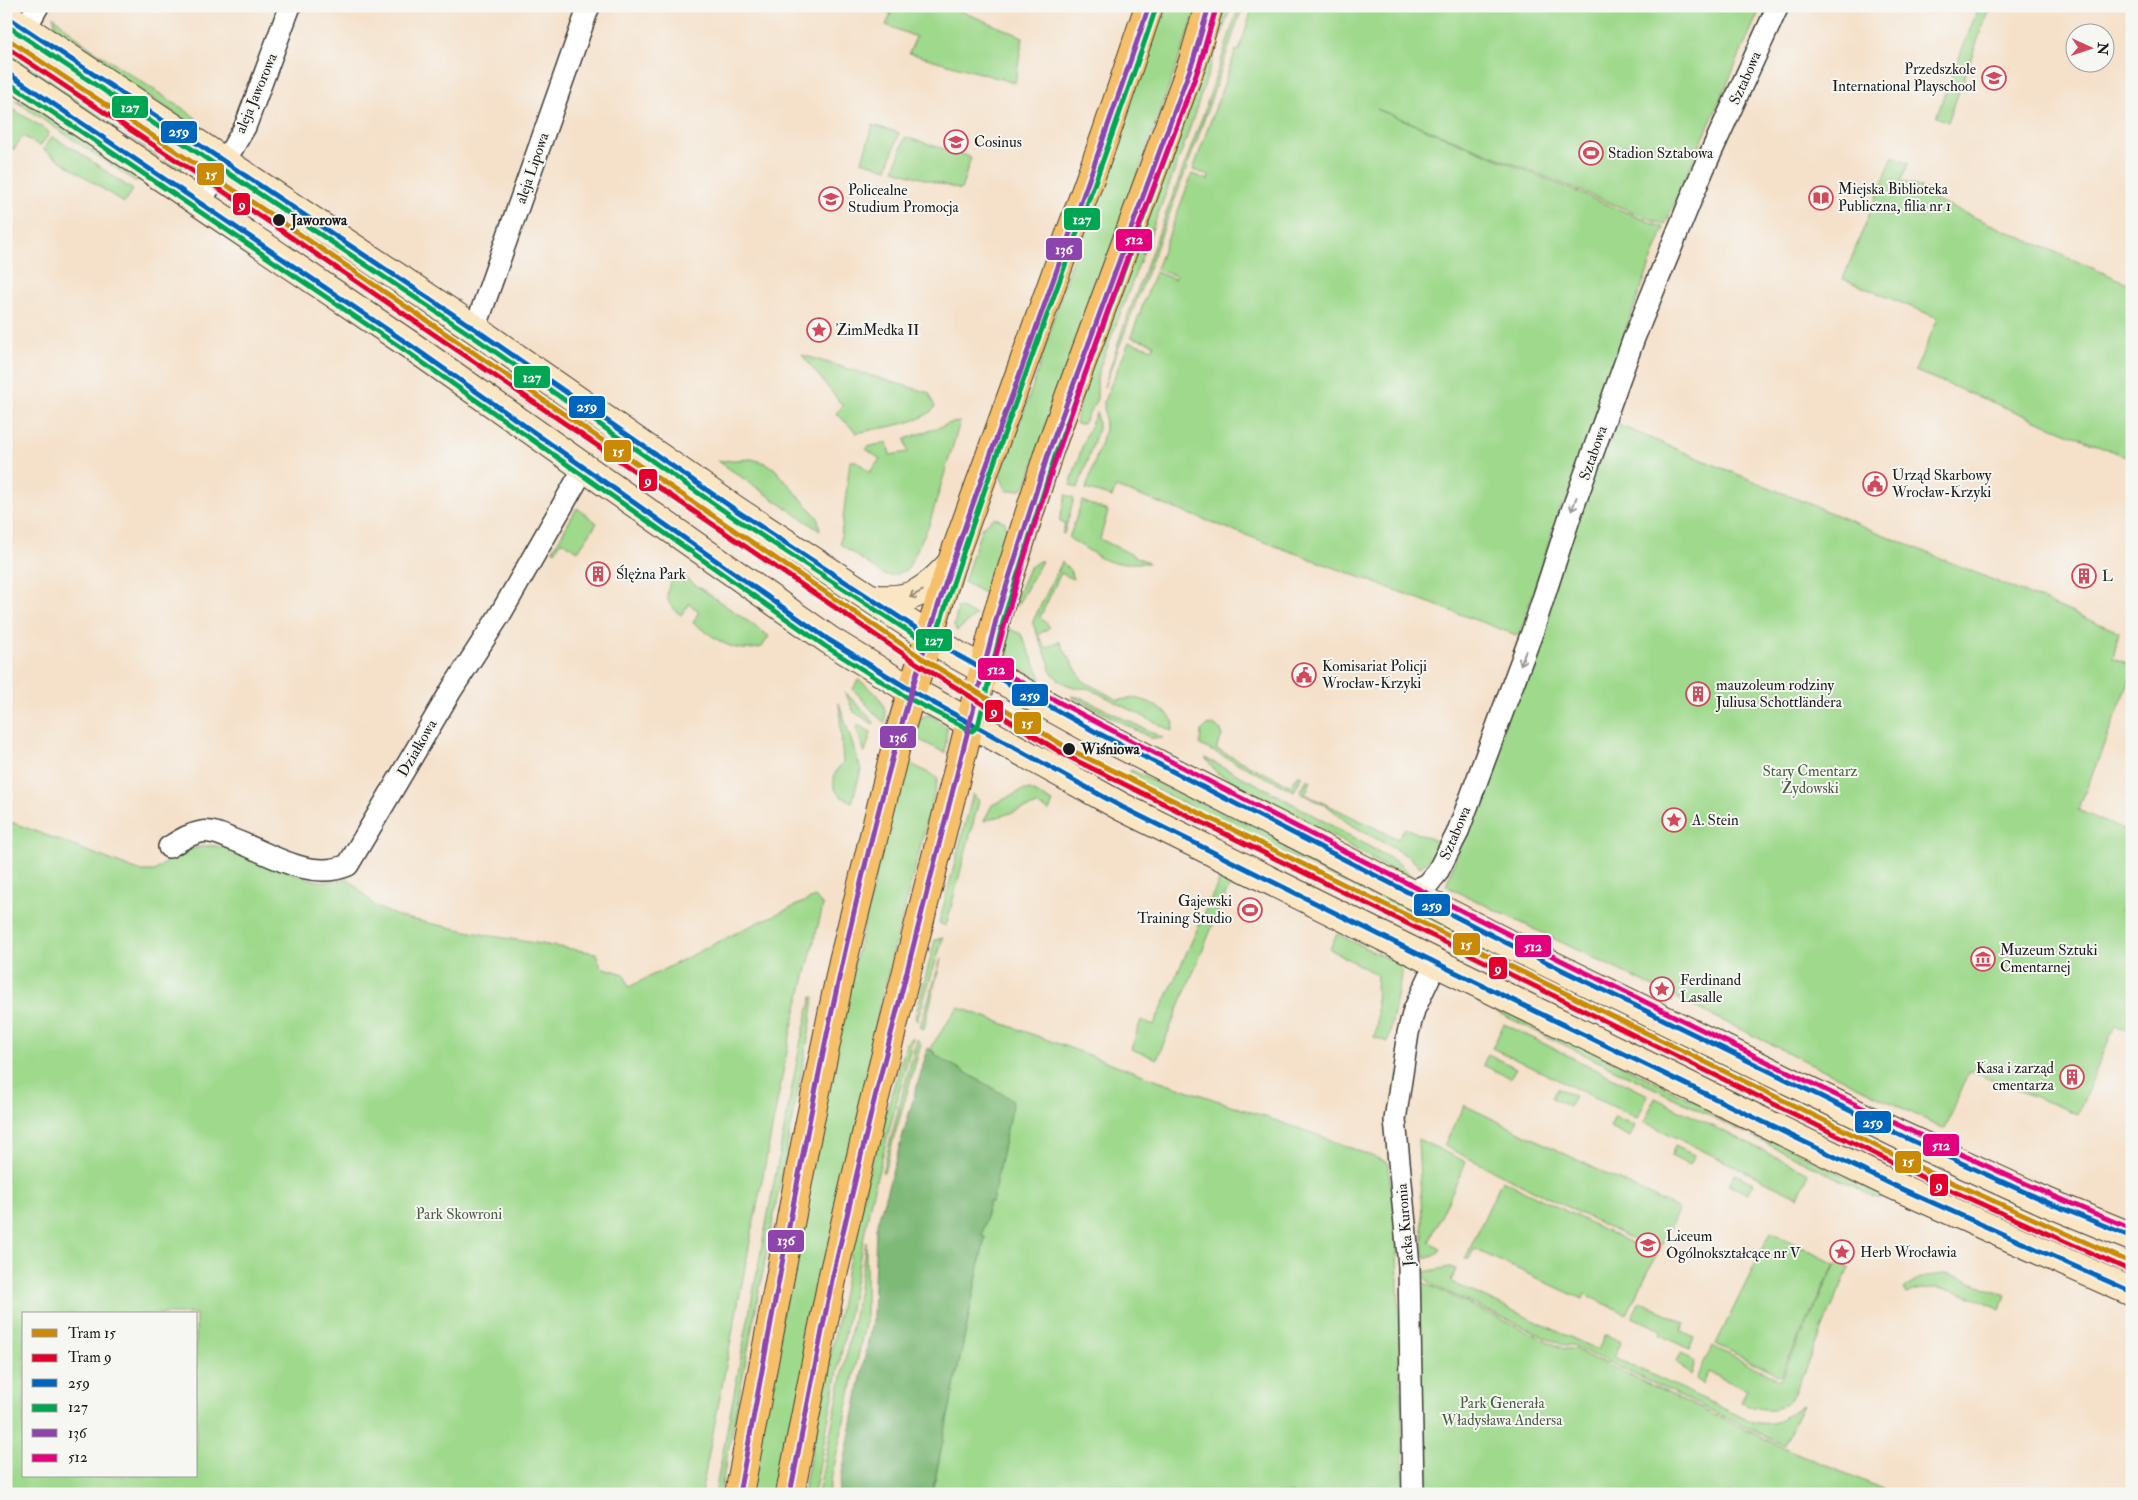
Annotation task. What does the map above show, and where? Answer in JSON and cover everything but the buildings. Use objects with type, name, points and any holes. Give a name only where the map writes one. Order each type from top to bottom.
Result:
[{"type":"main road","points":[[739,1494],[805,1145],[843,961],[899,734],[951,564],[1106,134],[1149,6]]},
{"type":"main road","points":[[790,1494],[833,1275],[997,616],[1049,450],[1193,61],[1209,6]]},
{"type":"main road","points":[[23,17],[223,160],[475,329],[737,511],[928,637],[984,671],[1110,739],[1505,942],[1902,1136],[2049,1203],[2132,1237]]},
{"type":"main road","points":[[9,79],[200,202],[413,347],[829,640],[912,691],[1143,818],[1436,963],[1891,1184],[2132,1292]]},
{"type":"main road","points":[[871,598],[893,600],[910,597],[924,590],[951,564]]},
{"type":"street","name":"aleja Jaworowa","points":[[200,202],[223,160],[245,126],[290,6]]},
{"type":"street","name":"aleja Lipowa","points":[[475,329],[588,6]]},
{"type":"street","name":"Sztabowa","points":[[1409,893],[1428,884],[1437,873],[1457,834],[1533,630],[1570,516],[1637,330],[1700,178],[1778,6]]},
{"type":"street","name":"Działkowa","points":[[169,847],[188,836],[207,832],[235,840],[316,872],[331,871],[348,865],[452,689],[501,613],[584,468]]},
{"type":"street","name":"Jacka Kuronia","points":[[1413,1494],[1409,1266],[1395,1120],[1408,1033],[1414,1010],[1436,963]]},
{"type":"green space","points":[[876,6],[949,6],[1023,37],[1015,83],[909,53],[916,37],[886,25],[891,14]]},
{"type":"green space","points":[[1162,6],[1198,6],[1026,485],[1020,490],[1007,491],[1000,476],[1034,383],[1065,280]]},
{"type":"green space","points":[[1221,6],[1231,6],[1183,148],[1100,367],[1097,379],[1097,399],[1083,424],[1076,424],[1080,398]]},
{"type":"green space","points":[[1239,6],[1243,6],[1196,143],[1104,387],[1122,331],[1203,115]]},
{"type":"green space","points":[[1253,6],[1761,7],[1665,225],[1377,109],[1664,228],[1613,365],[1567,503],[1561,505],[1519,636],[1116,487],[1112,497],[1086,489],[1105,430],[1104,401],[1129,342],[1153,349],[1154,344],[1131,337],[1155,272],[1175,279],[1176,276],[1156,269],[1192,174],[1208,180],[1209,175],[1193,170],[1236,50],[1239,51]]},
{"type":"green space","points":[[1979,6],[1990,6],[1948,122],[1936,117]]},
{"type":"green space","points":[[53,16],[87,46],[196,118],[193,125],[68,43],[57,31]]},
{"type":"green space","points":[[6,32],[192,153],[191,160],[189,158],[180,171],[53,87],[6,59]]},
{"type":"green space","points":[[14,100],[28,103],[143,179],[135,181]]},
{"type":"green space","points":[[6,108],[11,108],[48,131],[49,134],[40,146],[23,136],[14,149],[6,148]]},
{"type":"green space","points":[[873,125],[899,133],[887,169],[862,161]]},
{"type":"green space","points":[[52,137],[77,151],[133,190],[124,203],[43,149]]},
{"type":"green space","points":[[905,137],[971,157],[961,190],[894,170]]},
{"type":"green space","points":[[1893,156],[1909,163],[1901,180],[1928,191],[1927,197],[2132,285],[2132,459],[1915,371],[1938,318],[1843,279]]},
{"type":"green space","points":[[236,183],[253,192],[237,217],[227,199],[229,191]]},
{"type":"green space","points":[[802,355],[929,393],[935,407],[921,418],[857,433],[836,413],[843,406]]},
{"type":"green space","points":[[1097,412],[1098,429],[1078,488],[1070,485],[1086,435]]},
{"type":"green space","points":[[960,422],[929,525],[907,570],[893,575],[884,575],[840,544],[850,461],[856,461],[870,472],[880,459],[866,449],[868,447],[887,442],[890,455],[908,452],[905,439],[951,423]]},
{"type":"green space","name":"Stary Cmentarz Żydowski","points":[[1611,422],[2119,632],[2113,658],[2132,665],[2132,675],[2078,810],[2132,834],[2132,884],[2120,910],[2132,916],[2132,1032],[2115,1025],[2078,1114],[1969,1071],[1945,1129],[1446,886]]},
{"type":"green space","points":[[752,459],[768,464],[775,469],[818,518],[820,531],[718,461]]},
{"type":"green space","points":[[1066,495],[1074,498],[1064,534],[1062,533],[1065,524],[1059,521]]},
{"type":"green space","points":[[1082,501],[1108,511],[1100,539],[1149,563],[1115,563],[1102,559],[1069,538]]},
{"type":"green space","points":[[577,508],[597,523],[578,551],[562,541],[555,551],[553,550]]},
{"type":"green space","points":[[994,518],[1004,521],[1011,535],[990,596],[964,582],[982,527]]},
{"type":"green space","points":[[1042,561],[1017,606],[1013,605],[1029,568]]},
{"type":"green space","points":[[1062,562],[1070,570],[1073,579],[1061,573],[1040,617],[1050,627],[1038,635],[1046,648],[1059,641],[1083,681],[1118,700],[1135,698],[1149,702],[1168,714],[1174,723],[1172,731],[1088,688],[1076,688],[1065,684],[1052,673],[1049,668],[1050,665],[1033,624],[1033,621]]},
{"type":"green space","points":[[684,577],[769,636],[762,647],[742,649],[718,640],[693,623],[699,611],[689,604],[681,615],[670,604],[667,592],[671,582]]},
{"type":"green space","points":[[958,607],[976,615],[957,631],[954,626]]},
{"type":"green space","points":[[1007,628],[1021,634],[1041,678],[1039,679],[1023,669],[1012,659],[1007,647]]},
{"type":"green space","points":[[858,680],[879,697],[885,709],[885,723],[853,689]]},
{"type":"green space","points":[[845,692],[874,722],[873,724],[854,712]]},
{"type":"green space","points":[[1071,696],[1082,698],[1163,738],[1151,738]]},
{"type":"green space","points":[[839,703],[861,770],[852,802],[840,796],[834,783],[835,774],[843,762]]},
{"type":"green space","points":[[931,715],[947,727],[945,753],[912,736],[920,718]]},
{"type":"green space","points":[[858,725],[871,732],[865,753],[856,728]]},
{"type":"green space","points":[[1213,725],[1221,730],[1222,736],[1216,749],[1291,786],[1298,775],[1302,776],[1294,791],[1200,745],[1201,731],[1207,726]]},
{"type":"green space","points":[[1205,758],[1270,791],[1397,862],[1414,878],[1383,866],[1310,822],[1217,773]]},
{"type":"green space","points":[[904,760],[938,778],[879,1008],[865,1090],[779,1494],[748,1494],[832,1055]]},
{"type":"green space","points":[[1131,770],[1173,791],[1261,829],[1487,943],[1483,951],[1128,776]]},
{"type":"green space","points":[[1307,779],[1311,781],[1305,794],[1398,839],[1405,828],[1441,843],[1440,851],[1420,867],[1409,857],[1348,823],[1330,808],[1300,793]]},
{"type":"green space","points":[[1023,790],[1030,790],[1053,802],[1049,811],[1038,805],[984,821],[992,805]]},
{"type":"green space","points":[[973,794],[979,801],[946,926],[939,923]]},
{"type":"green space","name":"Park Skowroni","points":[[6,820],[139,871],[155,871],[177,855],[196,848],[215,846],[234,849],[292,873],[318,881],[349,879],[376,907],[400,917],[486,935],[596,953],[601,967],[624,974],[629,987],[748,927],[815,897],[823,906],[791,1031],[701,1494],[6,1494]]},
{"type":"green space","points":[[1223,872],[1233,877],[1157,1059],[1131,1049],[1141,1020],[1154,1025]]},
{"type":"green space","points":[[1337,934],[1403,966],[1388,1042],[1374,1037],[1377,1021],[1377,975],[1330,949]]},
{"type":"green space","points":[[943,938],[917,1021],[915,1017],[935,940]]},
{"type":"green space","points":[[941,959],[924,1029],[920,1027]]},
{"type":"green space","points":[[1481,996],[1747,1127],[1746,1133],[1478,1003]]},
{"type":"green space","points":[[812,997],[814,997],[810,1028],[720,1494],[715,1494],[801,1040]]},
{"type":"green space","points":[[958,1007],[1146,1076],[1315,1134],[1387,1162],[1396,1215],[1404,1494],[932,1494],[985,1237],[981,1236],[989,1202],[992,1203],[939,1057],[930,1048]]},
{"type":"green space","points":[[1504,1024],[1648,1095],[1637,1118],[1492,1048]]},
{"type":"green space","points":[[913,1038],[871,1200],[814,1494],[803,1494],[853,1242],[871,1163],[907,1042]]},
{"type":"green space","points":[[917,1039],[921,1044],[884,1172],[882,1172]]},
{"type":"green space","points":[[928,1048],[939,1057],[1013,1100],[992,1203],[989,1202],[982,1236],[985,1237],[932,1494],[838,1494],[873,1316],[876,1228]]},
{"type":"green space","points":[[1488,1054],[1516,1068],[1510,1078],[1483,1065]]},
{"type":"green space","points":[[1557,1088],[1575,1096],[1569,1107],[1552,1098]]},
{"type":"green space","points":[[1655,1098],[1809,1173],[1798,1197],[1644,1122]]},
{"type":"green space","points":[[1464,1105],[1679,1209],[1658,1252],[1444,1146]]},
{"type":"green space","points":[[1615,1116],[1635,1126],[1630,1137],[1610,1127]]},
{"type":"green space","points":[[1757,1132],[1880,1194],[1879,1199],[1753,1137]]},
{"type":"green space","points":[[1418,1139],[1466,1162],[1429,1242],[1441,1248],[1440,1251],[1430,1257],[1424,1257]]},
{"type":"green space","points":[[1675,1146],[1694,1155],[1689,1165],[1671,1156]]},
{"type":"green space","points":[[1734,1174],[1754,1183],[1748,1194],[1729,1185]]},
{"type":"green space","points":[[1502,1180],[1656,1255],[1627,1314],[1584,1294],[1582,1299],[1474,1249],[1469,1259],[1465,1259]]},
{"type":"green space","points":[[1771,1232],[1835,1264],[1780,1376],[1716,1344]]},
{"type":"green space","points":[[866,1242],[866,1320],[828,1494],[818,1494],[856,1307]]},
{"type":"green space","points":[[1837,1262],[1849,1268],[1794,1394],[1789,1401],[1777,1408],[1756,1408],[1741,1402],[1747,1390],[1708,1372],[1703,1384],[1696,1379],[1712,1346],[1780,1380]]},
{"type":"green space","points":[[1450,1267],[1456,1269],[1451,1282],[1598,1350],[1605,1335],[1620,1340],[1621,1343],[1614,1357],[1750,1421],[1773,1423],[1785,1418],[1803,1404],[1784,1445],[1572,1345],[1565,1346],[1434,1286],[1424,1277],[1424,1272]]},
{"type":"green space","points":[[1945,1274],[1956,1276],[2006,1296],[2001,1309],[1966,1294],[1943,1288],[1931,1288],[1906,1294],[1904,1290],[1923,1278]]},
{"type":"green space","name":"Park Generała Władysława Andersa","points":[[1418,1280],[1564,1349],[1574,1349],[1787,1449],[1895,1494],[1420,1494]]},
{"type":"green space","points":[[1640,1301],[1685,1323],[1681,1331],[1694,1338],[1689,1349],[1660,1335],[1662,1330],[1632,1317]]},
{"type":"green space","points":[[1681,1353],[1695,1362],[1691,1375],[1677,1362]]},
{"type":"tram line","name":"15","points":[[6,38],[279,220],[922,658],[1069,749],[1931,1173],[2132,1263]]},
{"type":"tram line","name":"9","points":[[6,47],[275,226],[918,664],[1065,755],[1928,1180],[2129,1270]]},
{"type":"transit line","name":"136","points":[[739,1494],[811,1112],[852,922],[899,734],[925,646],[954,559],[1149,6]]},
{"type":"transit line","name":"136","points":[[790,1494],[833,1275],[873,1105],[997,616],[1049,451],[1193,61],[1209,6]]},
{"type":"transit line","name":"127","points":[[6,25],[471,335],[733,517],[928,644],[935,639],[988,481],[1156,8]]},
{"type":"transit line","name":"127","points":[[6,81],[409,353],[825,646],[908,698],[972,731],[978,726],[1004,618],[1056,453],[1200,64],[1216,8]]},
{"type":"transit line","name":"512","points":[[1216,8],[1200,64],[1116,288],[1063,438],[1038,514],[993,667],[1249,802],[1593,976],[1904,1128],[2017,1180],[2132,1229]]},
{"type":"transit line","name":"259","points":[[6,16],[475,329],[737,511],[957,655],[1094,731],[1505,942],[1902,1136],[2049,1203],[2132,1237]]},
{"type":"transit line","name":"259","points":[[6,72],[413,347],[829,640],[912,691],[1122,807],[1424,957],[1891,1184],[2132,1292]]},
{"type":"place","name":"Przedszkole International Playschool","points":[[1994,78]]},
{"type":"place","name":"Cosinus","points":[[956,142]]},
{"type":"place","name":"Stadion Sztabowa","points":[[1591,153]]},
{"type":"place","name":"Miejska Biblioteka Publiczna, filia nr 1","points":[[1821,198]]},
{"type":"place","name":"Policealne Studium Promocja","points":[[831,199]]},
{"type":"place","name":"Jaworowa","points":[[279,220]]},
{"type":"place","name":"ZimMedka II","points":[[819,330]]},
{"type":"place","name":"Urząd Skarbowy Wrocław-Krzyki","points":[[1875,484]]},
{"type":"place","name":"Ślężna Park","points":[[598,574]]},
{"type":"place","name":"L","points":[[2084,576]]},
{"type":"place","name":"Komisariat Policji Wrocław-Krzyki","points":[[1304,675]]},
{"type":"place","name":"mauzoleum rodziny Juliusa Schottländera","points":[[1698,694]]},
{"type":"place","name":"Wiśniowa","points":[[1069,749]]},
{"type":"place","name":"A. Stein","points":[[1674,820]]},
{"type":"place","name":"Gajewski Training Studio","points":[[1250,910]]},
{"type":"place","name":"Muzeum Sztuki Cmentarnej","points":[[1983,959]]},
{"type":"place","name":"Ferdinand Lasalle","points":[[1662,989]]},
{"type":"place","name":"Kasa i zarząd cmentarza","points":[[2072,1077]]},
{"type":"place","name":"Liceum Ogólnokształcące nr V","points":[[1648,1245]]},
{"type":"place","name":"Herb Wrocławia","points":[[1842,1252]]}]
